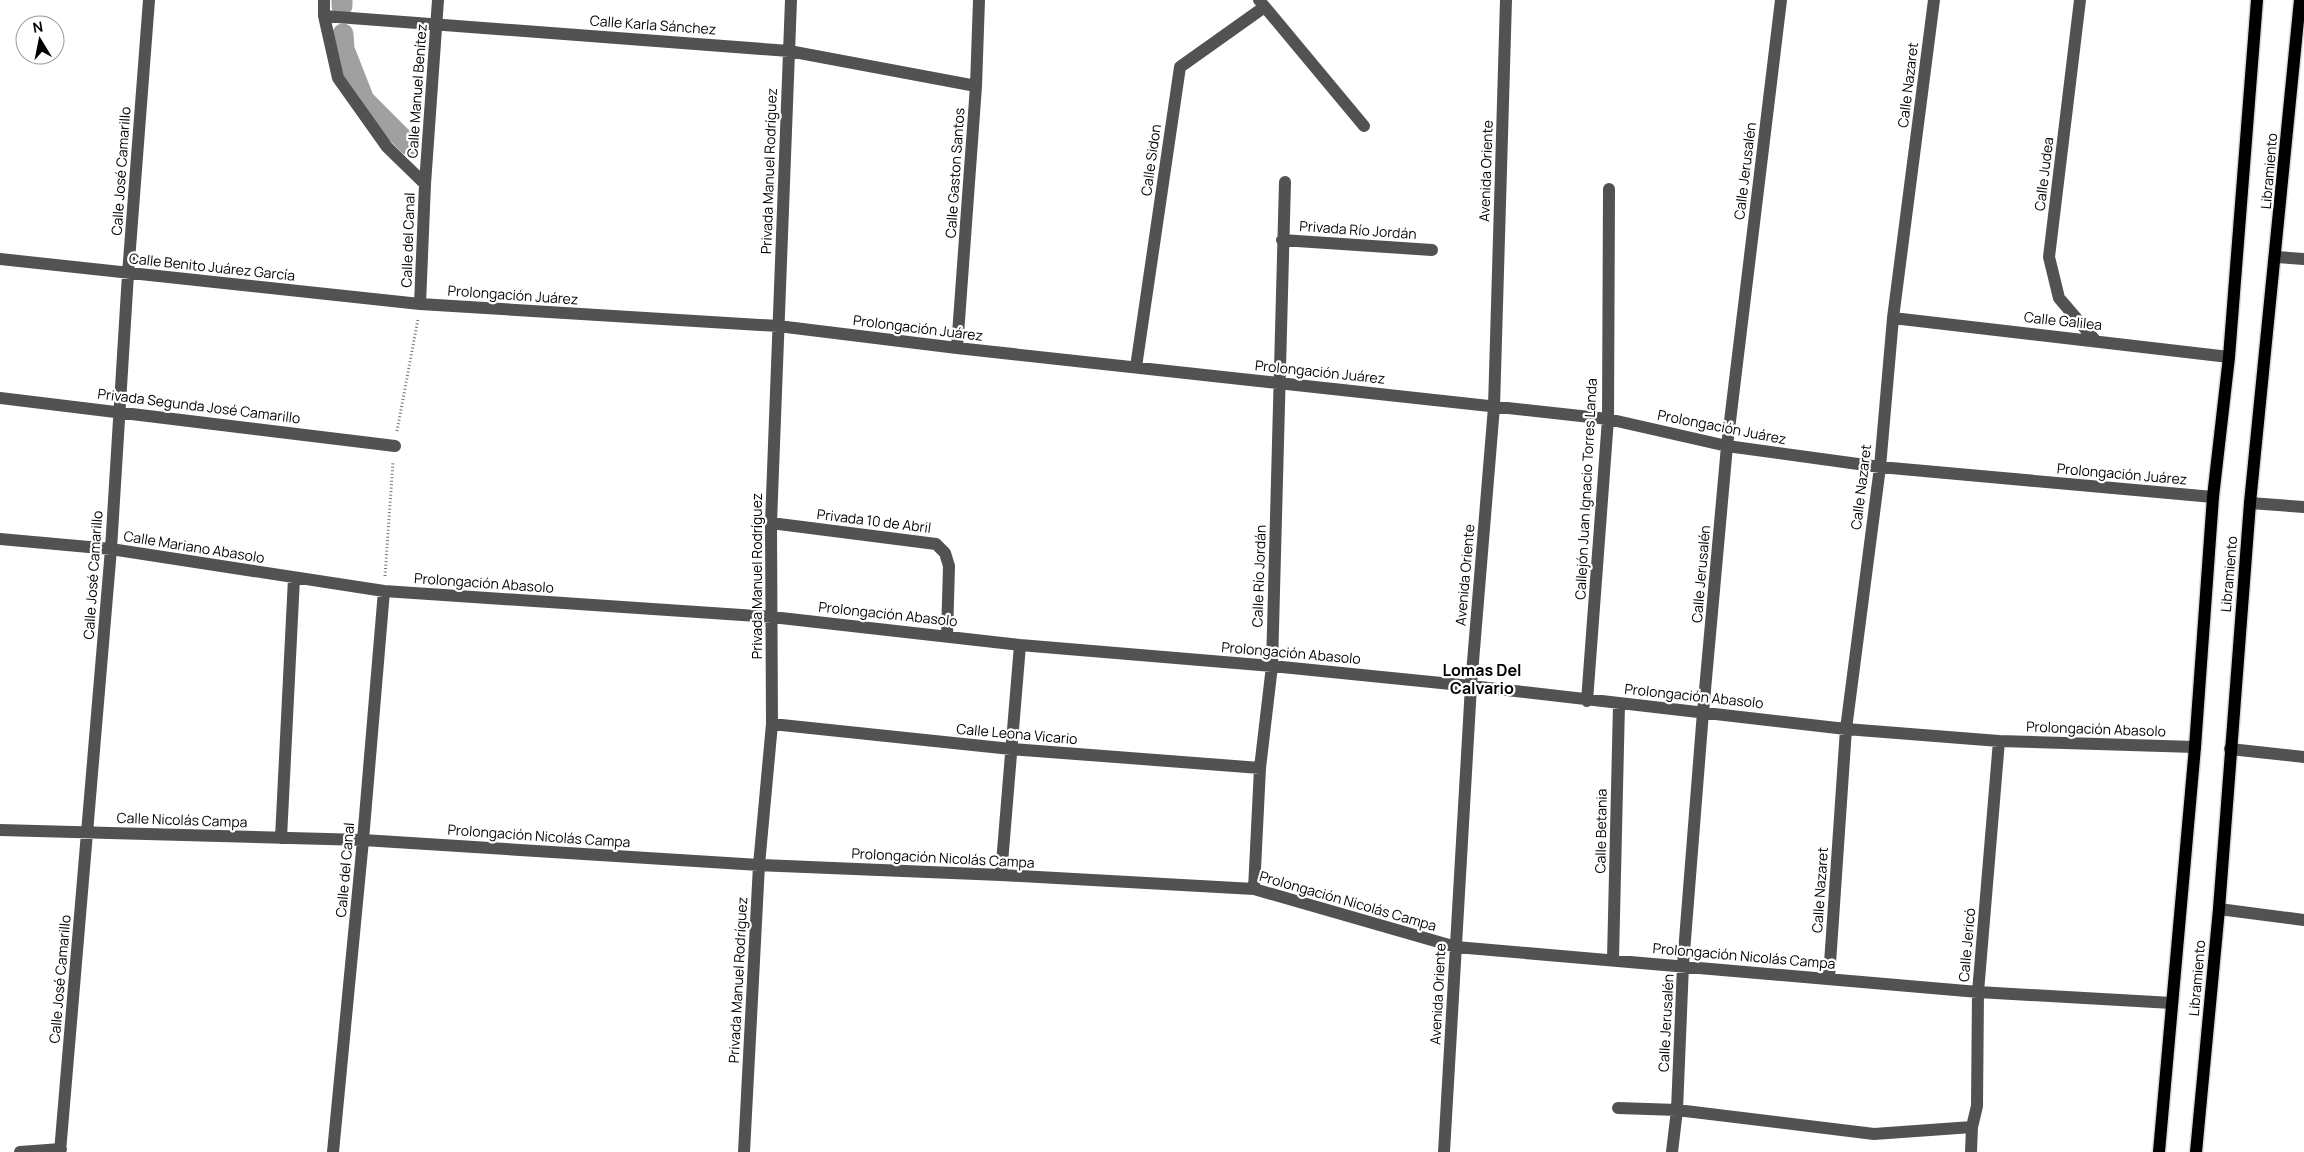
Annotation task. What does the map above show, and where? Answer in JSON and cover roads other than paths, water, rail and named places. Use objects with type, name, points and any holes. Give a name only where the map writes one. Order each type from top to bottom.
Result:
[{"type":"main road","name":"Libramiento","points":[[2159,1152],[2195,746],[2213,497],[2229,356],[2257,0]]},
{"type":"main road","name":"Libramiento","points":[[2196,1152],[2219,909],[2250,503],[2276,257],[2300,0]]},
{"type":"street","name":"Calle José Camarillo","points":[[60,1151],[111,550],[128,274],[149,0]]},
{"type":"street","name":"Calle del Canal","points":[[324,0],[324,16],[338,78],[386,147],[425,184],[420,304]]},
{"type":"street","name":"Calle Manuel Benítez","points":[[425,184],[438,0]]},
{"type":"street","name":"Privada Manuel Rodríguez","points":[[744,1152],[758,865],[772,724],[771,523],[791,0]]},
{"type":"street","name":"Calle Gaston Santos","points":[[956,348],[976,86],[978,0]]},
{"type":"street","name":"Avenida Oriente","points":[[1444,1152],[1471,686],[1494,407],[1506,0]]},
{"type":"street","name":"Calle Jerusalén","points":[[1672,1152],[1677,1110],[1683,965],[1727,446],[1781,0]]},
{"type":"street","name":"Calle Nazaret","points":[[1829,978],[1846,729],[1880,467],[1893,318],[1934,0]]},
{"type":"street","name":"Calle Judea","points":[[2080,0],[2049,257],[2058,298],[2094,339]]},
{"type":"street","points":[[1261,4],[1364,126]]},
{"type":"street","name":"Calle Sidon","points":[[1136,367],[1180,68],[1261,4]]},
{"type":"street","name":"Calle Karla Sánchez","points":[[324,16],[437,23],[789,51],[976,86]]},
{"type":"street","name":"Privada Río Jordán","points":[[1280,383],[1282,240],[1285,182]]},
{"type":"street","name":"Callejón Juan Ignacio Torres Landa","points":[[1587,701],[1608,419],[1609,189]]},
{"type":"street","name":"Privada Río Jordán","points":[[1282,240],[1432,250]]},
{"type":"street","points":[[2276,257],[2304,259]]},
{"type":"street","name":"Calle Benito Juárez García","points":[[0,259],[420,304]]},
{"type":"street","name":"Prolongación Juárez","points":[[420,304],[778,326],[956,348],[1608,419],[1727,446],[1880,467],[2213,497]]},
{"type":"street","name":"Calle Galilea","points":[[1893,318],[2094,339],[2229,356]]},
{"type":"street","name":"Calle Río Jordán","points":[[1254,889],[1260,768],[1272,666],[1280,383]]},
{"type":"street","name":"Privada Segunda José Camarillo","points":[[0,398],[395,446]]},
{"type":"street","points":[[2250,503],[2304,507]]},
{"type":"street","name":"Privada 10 de Abril","points":[[771,523],[936,544],[945,553],[949,566],[947,636]]},
{"type":"street","name":"Calle Mariano Abasolo","points":[[0,539],[111,550],[384,591]]},
{"type":"street","points":[[281,838],[294,578]]},
{"type":"street","name":"Calle del Canal","points":[[334,1152],[384,591]]},
{"type":"street","name":"Prolongación Abasolo","points":[[384,591],[772,616],[1020,645],[1272,666],[1471,686],[1587,701],[1703,712],[1846,729],[1999,741],[2195,746]]},
{"type":"street","points":[[1001,875],[1020,645]]},
{"type":"street","name":"Calle Betania","points":[[1613,959],[1619,704]]},
{"type":"street","name":"Calle Leona Vicario","points":[[772,724],[1011,749],[1260,768]]},
{"type":"street","name":"Calle Jericó","points":[[1971,1152],[1972,1127],[1976,1106],[1978,992],[1999,741]]},
{"type":"street","points":[[2230,749],[2304,757]]},
{"type":"street","name":"Calle Nicolás Campa","points":[[0,830],[363,840]]},
{"type":"street","name":"Prolongación Nicolás Campa","points":[[363,840],[758,865],[1001,875],[1254,889],[1456,947],[1683,965],[1978,992],[2172,1004]]},
{"type":"street","points":[[2219,909],[2304,920]]},
{"type":"street","points":[[1618,1108],[1677,1110],[1874,1134],[1972,1127]]},
{"type":"street","points":[[20,1152],[60,1151]]},
{"type":"waterway","points":[[342,0],[342,6]]},
{"type":"waterway","points":[[343,34],[344,49],[364,100],[409,145]]},
{"type":"district","name":"Lomas Del Calvario","points":[[1482,679]]}]
